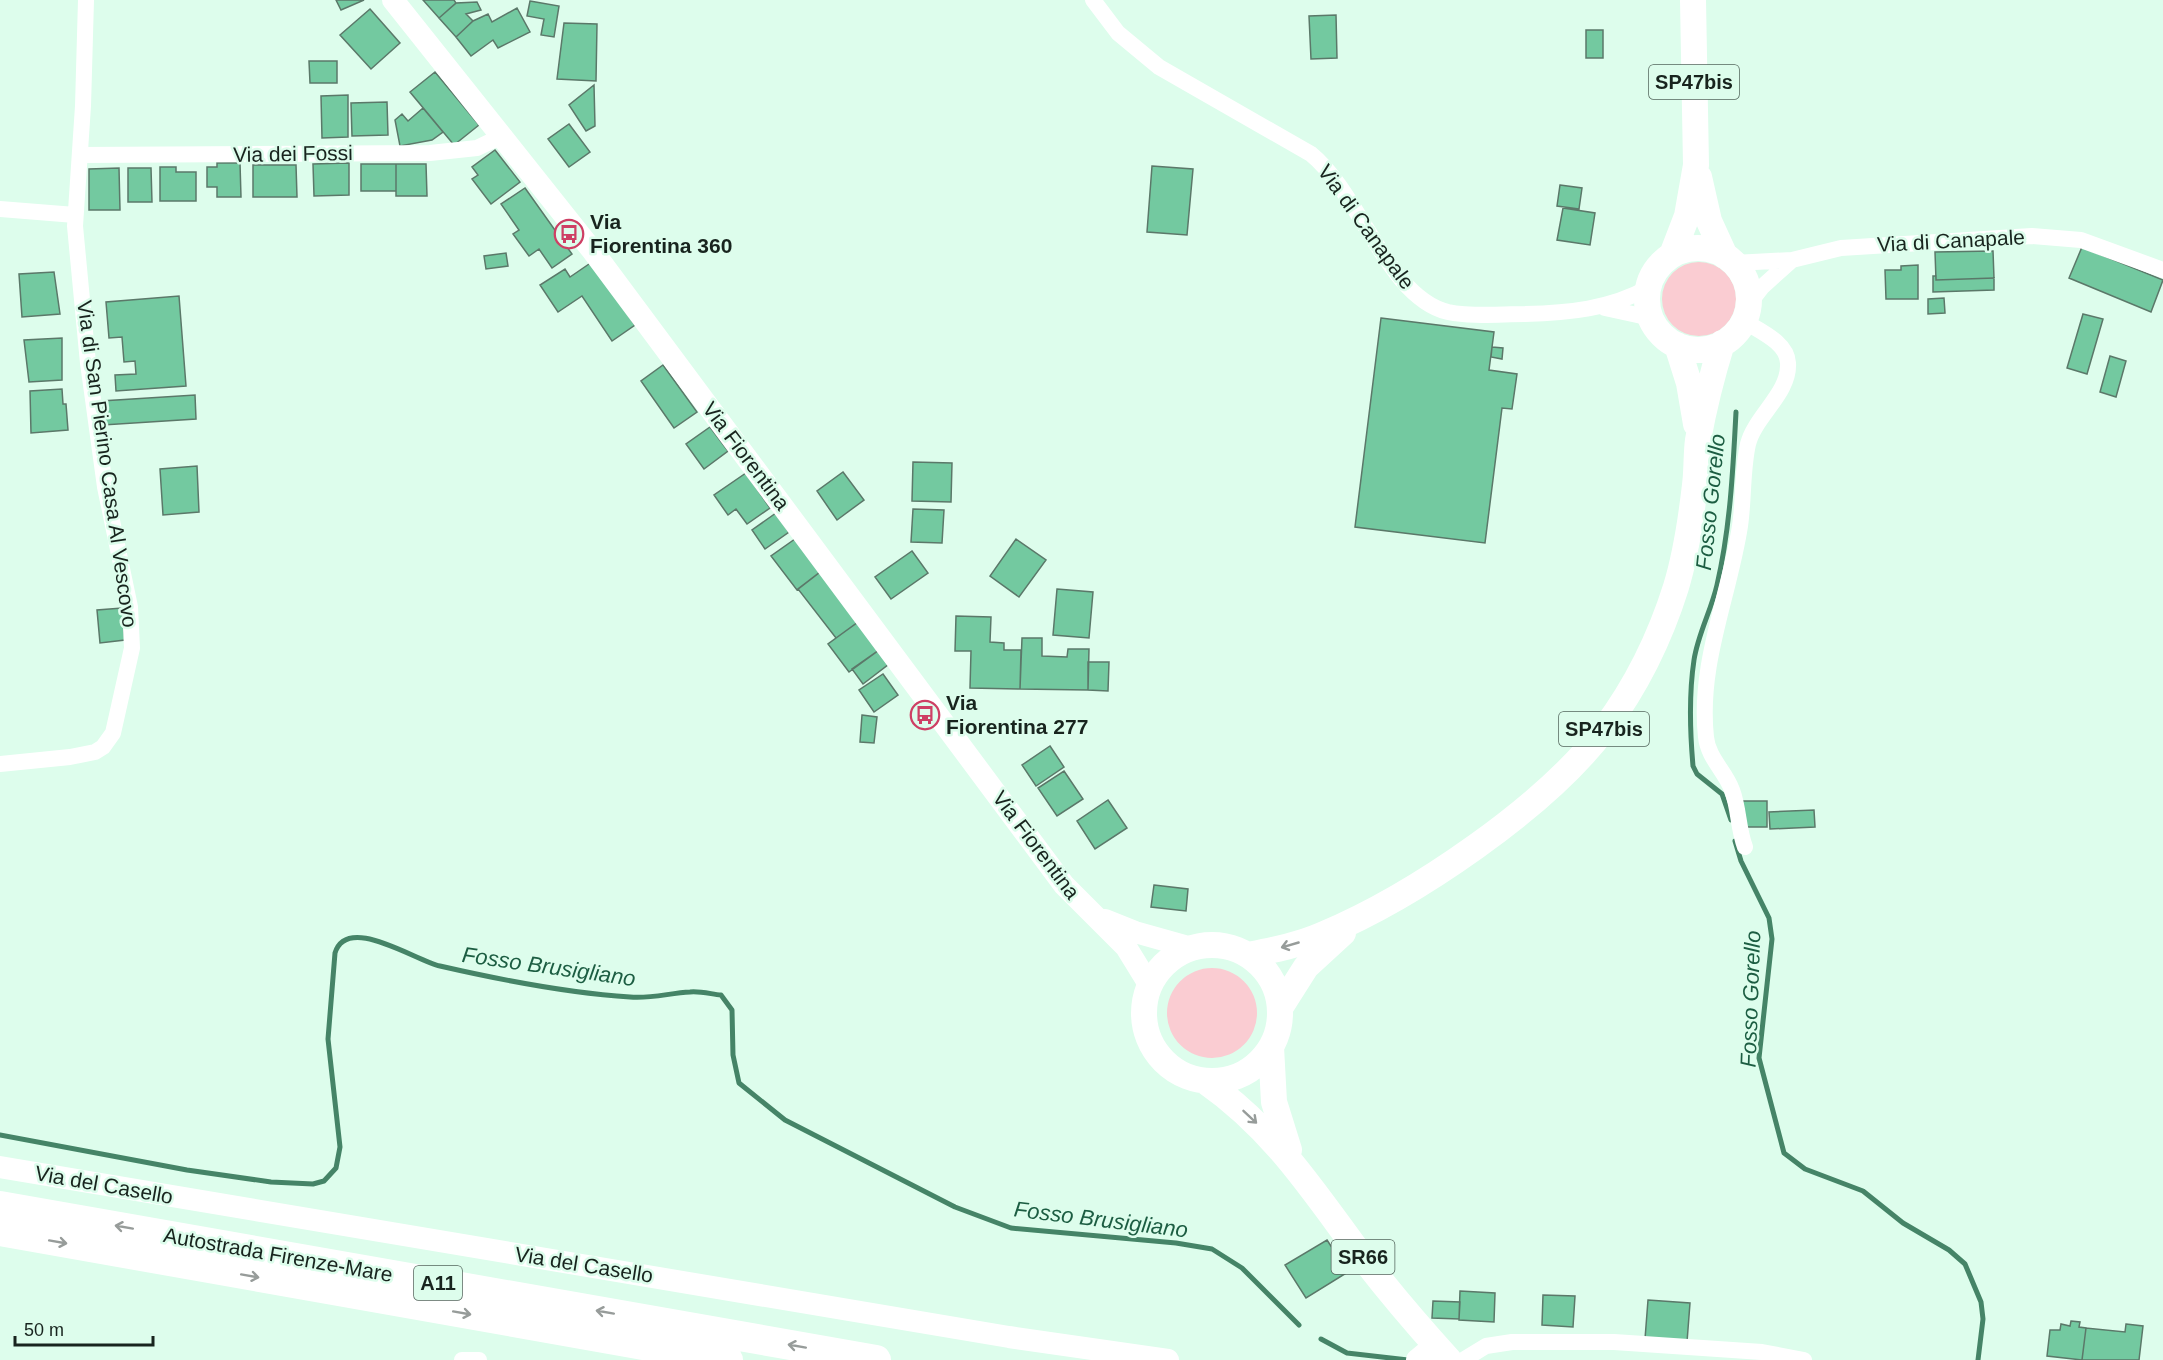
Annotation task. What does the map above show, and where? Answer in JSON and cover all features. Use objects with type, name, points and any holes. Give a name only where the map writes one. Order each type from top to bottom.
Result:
[{"type":"highway","name":"Autostrada Firenze-Mare","points":[[0,1206],[876,1360]]},
{"type":"highway","name":"Autostrada Firenze-Mare","points":[[0,1232],[728,1360]]},
{"type":"main road","name":"SP47bis","points":[[1648,288],[1655,271],[1672,255],[1687,216],[1696,165],[1692,0]]},
{"type":"main road","name":"SP47bis","points":[[1696,165],[1710,221],[1730,260],[1746,283],[1746,313]]},
{"type":"main road","points":[[1672,255],[1698,248],[1730,260]]},
{"type":"main road","points":[[1648,288],[1647,300],[1651,318],[1661,334],[1677,345],[1700,350],[1722,344],[1734,334],[1746,313]]},
{"type":"main road","name":"SP47bis","points":[[1248,955],[1320,936],[1364,916],[1441,869],[1502,826],[1544,792],[1604,730],[1652,652],[1673,595],[1691,517],[1698,442],[1722,344]]},
{"type":"main road","name":"SP47bis","points":[[1677,345],[1692,399],[1698,442]]},
{"type":"main road","name":"SP47bis","points":[[1280,1008],[1306,967],[1364,916]]},
{"type":"main road","points":[[1227,946],[1248,955],[1258,963],[1274,983],[1280,1008],[1280,1024],[1271,1047],[1257,1064],[1238,1076],[1205,1080],[1172,1068],[1156,1052],[1144,1020],[1150,986],[1167,962],[1192,948],[1227,946]]},
{"type":"main road","name":"SR66","points":[[1271,1047],[1274,1102],[1295,1164]]},
{"type":"main road","name":"SR66","points":[[1205,1080],[1239,1106],[1295,1164],[1434,1355]]},
{"type":"street","name":"Via di San Pierino Casa Al Vescovo","points":[[0,764],[69,757],[95,752],[104,747],[113,733],[132,648],[130,607],[105,487],[88,363],[75,215],[80,154],[86,0]]},
{"type":"street","name":"Via Fiorentina","points":[[393,0],[504,135],[614,279],[1064,885],[1133,955],[1150,986]]},
{"type":"street","name":"Via di Canapale","points":[[1093,0],[1118,33],[1138,52],[1174,76],[1311,154],[1327,167],[1341,185],[1390,266],[1405,284],[1432,306],[1448,312],[1471,314],[1538,314],[1601,307],[1628,299],[1648,288]]},
{"type":"street","name":"Via dei Fossi","points":[[80,154],[430,153],[477,148],[504,135]]},
{"type":"street","points":[[0,209],[75,215]]},
{"type":"street","name":"Via di Canapale","points":[[1730,260],[1792,260],[1841,248],[2032,236],[2081,240],[2163,270]]},
{"type":"street","points":[[1744,847],[1733,790],[1707,744],[1707,669],[1740,527],[1748,445],[1784,381],[1788,367],[1781,347],[1746,313],[1762,287],[1792,260]]},
{"type":"street","points":[[1601,307],[1651,318]]},
{"type":"street","name":"Via Fiorentina","points":[[1093,915],[1122,928],[1192,948]]},
{"type":"street","name":"Via del Casello","points":[[0,1167],[1009,1337],[1168,1360]]},
{"type":"street","points":[[1463,1360],[1486,1346],[1512,1342],[1614,1342],[1762,1352],[1804,1360]]},
{"type":"street","points":[[462,1360],[479,1360]]},
{"type":"shaded area","points":[[1699,262],[1713,265],[1725,273],[1733,285],[1736,299],[1733,313],[1725,325],[1713,333],[1699,336],[1685,333],[1673,325],[1665,313],[1662,299],[1665,285],[1673,273],[1685,265]]},
{"type":"shaded area","points":[[1212,968],[1229,971],[1244,981],[1254,996],[1257,1013],[1254,1030],[1244,1045],[1229,1055],[1212,1058],[1195,1055],[1180,1045],[1170,1030],[1167,1013],[1170,996],[1180,981],[1195,971]]},
{"type":"building","points":[[336,0],[364,0],[341,10]]},
{"type":"building","points":[[423,0],[454,0],[456,3],[439,18]]},
{"type":"building","points":[[530,1],[559,6],[554,37],[541,35],[544,19],[527,16]]},
{"type":"building","points":[[477,2],[481,10],[466,14],[473,21],[456,37],[439,18],[456,3]]},
{"type":"building","points":[[517,8],[530,32],[498,48],[493,40],[471,56],[456,37],[473,21],[488,14],[492,22]]},
{"type":"building","points":[[370,9],[400,43],[371,69],[340,35]]},
{"type":"building","points":[[1336,15],[1337,58],[1311,59],[1309,16]]},
{"type":"building","points":[[564,23],[597,24],[596,81],[557,79]]},
{"type":"building","points":[[1586,30],[1603,30],[1603,58],[1586,58]]},
{"type":"building","points":[[309,61],[337,61],[337,83],[310,83]]},
{"type":"building","points":[[435,72],[479,125],[454,145],[410,92]]},
{"type":"building","points":[[594,85],[595,126],[586,131],[569,105]]},
{"type":"building","points":[[348,95],[348,137],[322,138],[321,96]]},
{"type":"building","points":[[387,102],[388,135],[352,136],[351,103]]},
{"type":"building","points":[[423,108],[443,132],[432,140],[400,146],[395,120],[402,114],[408,121]]},
{"type":"building","points":[[569,124],[590,152],[569,167],[548,139]]},
{"type":"building","points":[[495,150],[520,182],[491,204],[472,179],[478,175],[472,167]]},
{"type":"building","points":[[217,163],[240,163],[241,197],[217,197],[217,187],[207,187],[207,167],[217,167]]},
{"type":"building","points":[[349,163],[349,195],[314,196],[313,164]]},
{"type":"building","points":[[361,164],[396,164],[396,191],[361,191]]},
{"type":"building","points":[[396,164],[426,164],[427,196],[396,196]]},
{"type":"building","points":[[253,165],[296,165],[297,197],[253,197]]},
{"type":"building","points":[[1152,166],[1193,169],[1187,235],[1147,232]]},
{"type":"building","points":[[160,167],[176,167],[176,172],[196,172],[196,201],[160,201]]},
{"type":"building","points":[[119,168],[120,210],[89,210],[89,169]]},
{"type":"building","points":[[128,168],[151,168],[152,202],[128,202]]},
{"type":"building","points":[[1560,185],[1582,188],[1579,209],[1557,206]]},
{"type":"building","points":[[525,188],[572,254],[552,268],[539,249],[529,256],[513,234],[519,230],[501,204]]},
{"type":"building","points":[[1563,208],[1595,213],[1590,245],[1557,240]]},
{"type":"building","points":[[2082,247],[2163,280],[2151,312],[2069,278]]},
{"type":"building","points":[[1993,251],[1994,278],[1936,280],[1935,252]]},
{"type":"building","points":[[506,253],[508,266],[486,269],[484,256]]},
{"type":"building","points":[[592,262],[635,325],[612,341],[582,296],[558,312],[540,285],[565,269],[570,277]]},
{"type":"building","points":[[1918,265],[1918,299],[1886,299],[1885,270],[1901,270],[1901,266]]},
{"type":"building","points":[[54,272],[60,314],[22,317],[19,274]]},
{"type":"building","points":[[1933,276],[1936,276],[1936,280],[1994,278],[1994,290],[1933,292]]},
{"type":"building","points":[[179,296],[186,386],[116,391],[115,375],[136,374],[135,361],[124,362],[122,337],[109,338],[106,302]]},
{"type":"building","points":[[1944,298],[1945,313],[1928,314],[1928,299]]},
{"type":"building","points":[[2083,314],[2103,319],[2087,374],[2067,368]]},
{"type":"building","points":[[1381,318],[1494,332],[1489,370],[1517,374],[1512,409],[1502,408],[1485,543],[1355,527]]},
{"type":"building","points":[[62,338],[62,380],[29,382],[24,340]]},
{"type":"building","points":[[1492,347],[1503,348],[1502,359],[1491,357]]},
{"type":"building","points":[[2110,356],[2126,361],[2116,397],[2100,392]]},
{"type":"building","points":[[663,365],[697,412],[674,428],[641,381]]},
{"type":"building","points":[[62,389],[68,430],[31,433],[30,391]]},
{"type":"building","points":[[195,395],[196,419],[103,425],[101,401]]},
{"type":"building","points":[[710,427],[728,451],[704,469],[686,444]]},
{"type":"building","points":[[913,462],[952,463],[951,502],[912,501]]},
{"type":"building","points":[[197,466],[199,512],[163,515],[160,469]]},
{"type":"building","points":[[843,472],[864,500],[837,520],[817,491]]},
{"type":"building","points":[[746,473],[770,508],[747,524],[736,509],[728,515],[714,495]]},
{"type":"building","points":[[913,509],[944,510],[942,543],[911,542]]},
{"type":"building","points":[[776,513],[789,532],[765,549],[752,530]]},
{"type":"building","points":[[795,539],[820,572],[797,590],[771,556]]},
{"type":"building","points":[[1016,539],[1046,560],[1019,597],[990,576]]},
{"type":"building","points":[[912,551],[928,573],[891,599],[875,577]]},
{"type":"building","points":[[820,572],[858,622],[836,638],[798,589]]},
{"type":"building","points":[[1057,589],[1093,592],[1089,638],[1053,635]]},
{"type":"building","points":[[122,608],[125,640],[100,643],[97,610]]},
{"type":"building","points":[[956,616],[991,617],[990,642],[1004,643],[1004,650],[1021,650],[1020,689],[970,688],[971,651],[955,651]]},
{"type":"building","points":[[858,622],[879,650],[849,672],[828,644]]},
{"type":"building","points":[[1022,638],[1042,638],[1042,656],[1067,657],[1068,649],[1089,649],[1088,690],[1020,689]]},
{"type":"building","points":[[879,650],[889,664],[863,684],[852,669]]},
{"type":"building","points":[[1088,662],[1109,662],[1108,691],[1088,690]]},
{"type":"building","points":[[883,674],[898,695],[874,712],[859,690]]},
{"type":"building","points":[[862,715],[877,717],[874,743],[860,742]]},
{"type":"building","points":[[1050,746],[1064,767],[1036,786],[1022,765]]},
{"type":"building","points":[[1064,771],[1083,799],[1057,816],[1038,788]]},
{"type":"building","points":[[1108,800],[1127,828],[1095,849],[1077,821]]},
{"type":"building","points":[[1740,801],[1767,801],[1767,827],[1741,827]]},
{"type":"building","points":[[1814,810],[1815,827],[1770,829],[1769,812]]},
{"type":"building","points":[[1154,885],[1188,889],[1186,911],[1151,907]]},
{"type":"building","points":[[1327,1240],[1348,1272],[1306,1298],[1285,1265]]},
{"type":"building","points":[[1460,1291],[1495,1293],[1494,1322],[1459,1320]]},
{"type":"building","points":[[1543,1295],[1575,1296],[1573,1327],[1542,1325]]},
{"type":"building","points":[[1648,1300],[1690,1303],[1687,1342],[1645,1339]]},
{"type":"building","points":[[1433,1301],[1460,1302],[1459,1319],[1432,1318]]},
{"type":"building","points":[[2071,1321],[2080,1322],[2079,1327],[2086,1328],[2082,1360],[2047,1356],[2050,1330],[2060,1330],[2061,1324],[2070,1326]]},
{"type":"building","points":[[2126,1324],[2143,1326],[2139,1360],[2082,1360],[2086,1328],[2125,1332]]},
{"type":"waterway","name":"Fosso Gorello","points":[[1731,820],[1722,794],[1697,774],[1693,766],[1690,713],[1692,673],[1696,650],[1714,595],[1725,543],[1736,412]]},
{"type":"waterway","name":"Fosso Gorello","points":[[1735,841],[1741,861],[1769,918],[1772,939],[1759,1058],[1784,1153],[1805,1169],[1863,1191],[1903,1223],[1949,1250],[1965,1264],[1981,1302],[1983,1319],[1978,1360]]},
{"type":"waterway","name":"Fosso Brusigliano","points":[[0,1135],[187,1170],[271,1182],[313,1184],[324,1181],[336,1168],[340,1147],[328,1039],[335,953],[342,942],[353,938],[367,938],[440,966],[558,989],[638,997],[694,992],[721,995],[732,1010],[733,1055],[739,1083],[785,1120],[955,1207],[1011,1228],[1176,1243],[1212,1249],[1242,1268],[1299,1325]]},
{"type":"waterway","name":"Fosso Brusigliano","points":[[1321,1339],[1347,1353],[1408,1360]]},
{"type":"place","name":"Via Fiorentina 360","points":[[569,234]]},
{"type":"place","name":"Via Fiorentina 277","points":[[925,715]]}]
